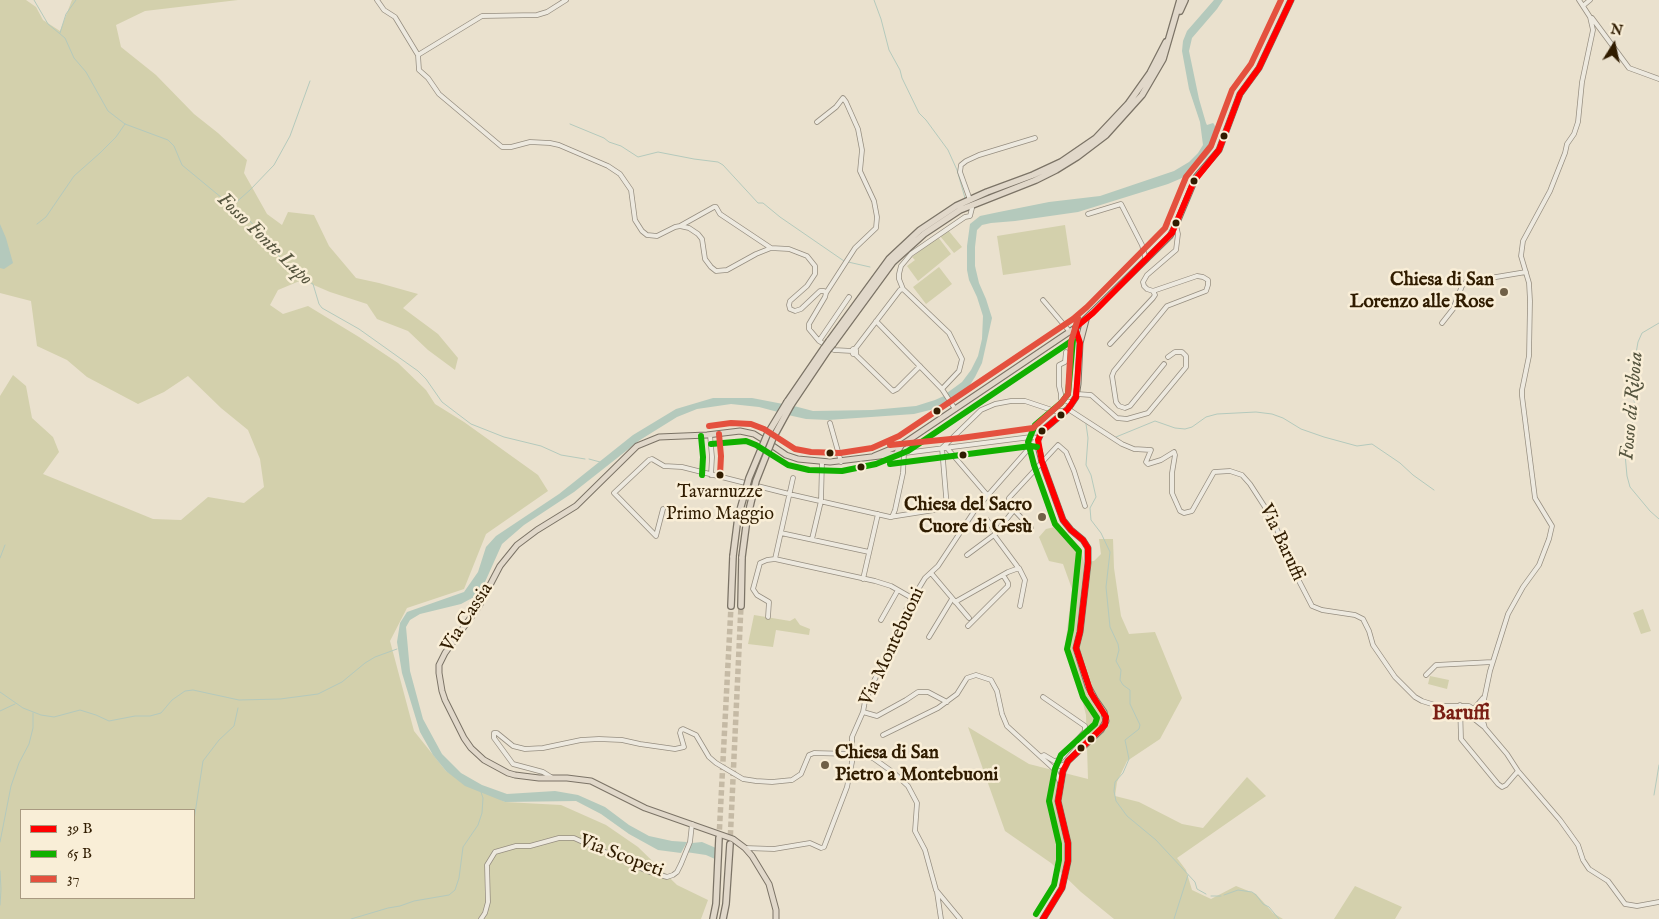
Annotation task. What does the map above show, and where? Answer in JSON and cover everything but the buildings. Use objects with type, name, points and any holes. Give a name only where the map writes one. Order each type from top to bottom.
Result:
[{"type":"highway","points":[[1174,24],[1179,0]]},
{"type":"highway","points":[[731,606],[733,556],[738,517],[749,478],[767,435],[889,259],[920,230],[956,206],[1061,162],[1096,138],[1128,104],[1150,73],[1170,36],[1185,0]]},
{"type":"highway","points":[[741,606],[742,557],[747,519],[756,481],[789,403]]},
{"type":"highway","points":[[713,919],[716,904],[719,838]]},
{"type":"highway","points":[[723,919],[726,904],[730,844]]},
{"type":"main road","points":[[773,446],[786,455],[798,459],[822,462],[841,462],[895,451],[1086,320],[1170,236],[1194,181],[1219,150],[1238,99],[1259,68],[1291,0]]},
{"type":"main road","points":[[1081,340],[1086,320]]},
{"type":"main road","points":[[1074,329],[1081,330],[1077,394]]},
{"type":"main road","name":"Via Montebuoni","points":[[1038,438],[1066,410],[1077,394]]},
{"type":"main road","name":"Via Cassia","points":[[762,438],[740,431],[710,435],[665,436],[643,442],[628,454],[576,506],[552,519],[521,541],[504,561],[479,606],[441,659],[439,673],[442,691],[450,710],[471,748],[484,760],[508,773],[525,777],[567,778],[591,781],[645,808],[728,836],[745,848],[769,884],[776,910],[776,919]]},
{"type":"main road","points":[[1038,438],[1042,462],[1063,520],[1083,540],[1088,548],[1080,632],[1076,648],[1091,693],[1106,717],[1101,730],[1066,764],[1063,771],[1058,801],[1067,838],[1068,861],[1062,888],[1043,919]]},
{"type":"street","points":[[377,0],[384,10],[395,17],[418,55],[419,70],[428,78],[439,94],[502,147],[511,147],[530,142],[550,143],[608,166],[620,174],[631,190],[635,220],[642,232],[647,235],[657,236],[716,207],[720,214],[771,248],[800,253],[811,260],[815,266],[816,274],[813,280],[790,301],[788,305],[790,309],[795,311],[801,309],[820,292],[826,293]]},
{"type":"street","points":[[418,55],[482,16],[537,15],[547,12],[566,0]]},
{"type":"street","points":[[1579,0],[1629,68],[1659,78]]},
{"type":"street","points":[[1584,5],[1590,0]]},
{"type":"street","points":[[1485,728],[1482,714],[1492,662],[1508,614],[1539,565],[1550,539],[1552,526],[1535,498],[1522,396],[1529,346],[1530,301],[1529,283],[1521,256],[1523,242],[1550,190],[1567,144],[1574,134],[1578,122],[1582,82],[1593,30],[1590,17]]},
{"type":"street","points":[[817,122],[836,107],[843,98],[858,129],[862,150],[860,171],[874,201],[878,217],[876,228],[855,248],[826,293],[825,298],[809,324],[809,330],[819,340],[834,350],[854,351],[893,391],[897,390],[920,366]]},
{"type":"street","points":[[969,197],[960,172],[961,165],[979,155],[1035,138]]},
{"type":"street","points":[[1088,214],[1121,204],[1142,245],[1146,260]]},
{"type":"street","points":[[944,391],[959,371],[962,359],[949,333],[903,289],[899,274],[901,266],[911,254],[965,217],[970,216],[972,208]]},
{"type":"street","points":[[1164,364],[1130,406],[1125,408],[1119,406],[1116,402],[1112,376],[1114,370],[1167,306],[1206,291],[1208,285],[1208,280],[1203,276],[1198,276],[1153,290],[1147,290],[1144,286],[1143,282],[1147,276],[1176,250],[1178,234],[1176,225]]},
{"type":"street","points":[[680,226],[690,228],[698,234],[702,239],[705,259],[710,268],[716,271],[727,270],[771,248]]},
{"type":"street","points":[[1442,323],[1453,309],[1462,286],[1466,282],[1526,272]]},
{"type":"street","points":[[854,351],[903,289]]},
{"type":"street","points":[[1110,344],[1153,298],[1155,295],[1153,290]]},
{"type":"street","points":[[819,340],[849,297]]},
{"type":"street","points":[[1043,300],[1074,329]]},
{"type":"street","points":[[876,321],[944,391],[955,409]]},
{"type":"street","points":[[1066,352],[1065,362],[1059,366],[1061,399],[1072,403]]},
{"type":"street","points":[[1077,394],[1091,395],[1117,418],[1127,419],[1148,413],[1186,367],[1186,356],[1182,352],[1175,352],[1168,357]]},
{"type":"street","points":[[663,509],[656,536],[614,493],[649,460],[652,460],[664,466],[682,468],[892,517],[947,508],[945,448],[981,410],[995,404],[1025,401],[1055,411],[1066,410]]},
{"type":"street","name":"Via Baruffi","points":[[1066,410],[1122,444],[1134,449],[1151,450],[1146,462],[1148,464],[1161,460],[1174,452],[1172,493],[1180,511],[1184,513],[1192,511],[1214,472],[1230,471],[1242,475],[1272,518],[1298,579],[1312,606],[1322,610],[1355,615],[1362,619],[1369,631],[1373,645],[1401,684],[1422,702],[1473,717],[1485,728],[1508,754],[1518,770],[1550,807],[1578,845],[1586,866],[1592,872],[1608,881],[1623,903],[1637,906],[1659,902]]},
{"type":"street","points":[[1055,411],[1057,415],[1055,420]]},
{"type":"street","points":[[830,423],[841,462]]},
{"type":"street","points":[[710,435],[711,475]]},
{"type":"street","points":[[895,451],[906,452],[945,448],[1031,436],[1038,438]]},
{"type":"street","name":"Via Montebuoni","points":[[745,848],[774,849],[810,843],[820,848],[824,847],[847,787],[852,762],[852,737],[863,712],[865,701],[912,598],[925,578],[938,566],[967,522],[1038,438]]},
{"type":"street","points":[[1031,528],[1008,504],[1009,498],[1058,445],[1066,452],[1085,506]]},
{"type":"street","points":[[945,448],[988,496]]},
{"type":"street","points":[[892,517],[906,452]]},
{"type":"street","points":[[812,540],[822,501],[822,462]]},
{"type":"street","points":[[775,559],[793,478]]},
{"type":"street","points":[[967,555],[995,534],[1014,510]]},
{"type":"street","points":[[863,579],[878,514]]},
{"type":"street","points":[[987,520],[1017,566]]},
{"type":"street","points":[[781,533],[869,552]]},
{"type":"street","points":[[768,617],[769,602],[756,595],[753,589],[760,563],[767,560],[775,559],[885,584],[912,598]]},
{"type":"street","points":[[929,638],[954,600],[1019,568],[1025,580],[1020,606]]},
{"type":"street","points":[[931,573],[969,618]]},
{"type":"street","points":[[968,626],[1008,586],[1003,575]]},
{"type":"street","points":[[881,620],[898,590]]},
{"type":"street","points":[[1426,675],[1436,665],[1492,662]]},
{"type":"street","points":[[883,734],[938,708],[957,694],[967,678],[976,675],[991,680],[997,691],[1002,714],[1007,726],[1054,768],[1063,771]]},
{"type":"street","points":[[863,712],[877,716],[918,692],[928,692],[947,702]]},
{"type":"street","points":[[1041,757],[1044,755],[1054,761],[1060,760],[1086,731],[1085,726],[1043,697]]},
{"type":"street","points":[[1482,714],[1473,717],[1474,708],[1484,697]]},
{"type":"street","points":[[1460,705],[1461,739],[1500,786],[1506,785],[1518,770]]},
{"type":"street","name":"Via Baruffi","points":[[1441,707],[1460,705],[1474,708],[1482,714]]},
{"type":"street","points":[[553,778],[543,772],[513,764],[494,738],[494,733],[497,733],[513,746],[526,749],[599,739],[622,740],[675,749],[684,747],[680,733],[683,729],[696,735],[709,756],[716,763],[743,779],[756,781],[792,780],[801,774],[809,755],[814,753],[851,753],[873,758],[908,786],[917,802],[915,831],[925,850],[936,890],[941,919]]},
{"type":"street","points":[[1075,744],[1081,749]]},
{"type":"street","points":[[1054,768],[1066,764]]},
{"type":"street","points":[[1054,768],[1060,782]]},
{"type":"street","name":"Via Scopeti","points":[[481,919],[488,902],[487,865],[495,852],[516,846],[530,846],[559,838],[574,838],[647,871],[667,877],[677,872],[689,844],[692,824]]},
{"type":"street","points":[[936,890],[960,919]]},
{"type":"shaded area","points":[[0,0],[26,0],[36,7],[43,20],[60,31],[72,0],[238,0],[145,11],[116,25],[121,47],[156,75],[194,114],[247,160],[244,173],[267,214],[282,225],[288,212],[314,215],[329,246],[356,278],[418,294],[403,308],[438,334],[458,358],[455,370],[428,350],[408,331],[377,319],[367,304],[330,292],[302,280],[278,290],[270,305],[283,314],[308,306],[398,363],[426,390],[435,404],[464,422],[538,475],[548,491],[486,534],[464,589],[407,608],[390,641],[414,731],[446,771],[505,802],[561,805],[606,825],[638,847],[677,885],[708,900],[701,919],[0,919],[0,396],[13,375],[26,386],[32,418],[53,437],[59,452],[43,474],[153,519],[181,520],[208,497],[244,503],[264,487],[260,459],[248,430],[221,408],[188,376],[164,392],[138,404],[87,377],[67,360],[37,346],[31,301],[0,293]]},
{"type":"shaded area","points":[[1214,0],[1223,0],[1192,38],[1189,51],[1206,123],[1207,125],[1213,123],[1218,133],[1213,149],[1196,168],[1182,178],[1168,184],[1078,212],[982,225],[977,230],[975,266],[992,318],[982,363],[975,377],[966,391],[951,400],[947,393],[962,382],[971,370],[978,356],[982,339],[983,316],[967,270],[967,246],[970,224],[980,216],[1049,202],[1100,196],[1174,171],[1189,162],[1203,145],[1200,122],[1189,89],[1182,51],[1183,41],[1187,31]]},
{"type":"shaded area","points":[[0,224],[13,263],[4,269],[0,268]]},
{"type":"shaded area","points":[[1065,225],[1071,265],[1003,275],[997,236]]},
{"type":"shaded area","points":[[948,230],[962,247],[954,253],[940,236]]},
{"type":"shaded area","points":[[938,237],[951,254],[918,281],[907,266],[915,260],[912,257]]},
{"type":"shaded area","points":[[939,267],[952,284],[926,304],[913,287]]},
{"type":"shaded area","points":[[944,396],[947,402],[934,409],[914,414],[828,420],[806,419],[788,415],[794,406],[813,411],[872,410],[916,406]]},
{"type":"shaded area","points":[[713,398],[752,398],[783,404],[778,412],[759,407],[731,404],[697,409],[677,417],[640,440],[574,492],[524,525],[502,544],[485,582],[474,597],[461,604],[420,614],[410,620],[406,627],[410,671],[423,719],[442,754],[461,773],[482,785],[507,794],[555,791],[578,795],[605,807],[629,825],[649,836],[687,842],[681,853],[658,850],[629,834],[601,814],[576,801],[505,802],[465,786],[446,771],[433,755],[420,732],[402,673],[397,642],[400,623],[407,612],[464,592],[478,572],[486,547],[496,536],[559,494],[633,435],[676,409]]},
{"type":"shaded area","points":[[1059,526],[1080,547],[1084,562],[1094,561],[1101,554],[1099,539],[1113,539],[1114,568],[1121,616],[1129,634],[1155,632],[1182,698],[1160,739],[1127,761],[1117,782],[1115,796],[1139,802],[1182,824],[1203,828],[1247,777],[1266,796],[1177,858],[1186,870],[1192,890],[1211,899],[1236,886],[1256,894],[1273,913],[1283,919],[1114,919],[1081,892],[1051,863],[1005,831],[968,727],[1029,764],[1088,779],[1086,715],[1075,672],[1065,647],[1072,589],[1063,564],[1049,561],[1039,537],[1046,529]]},
{"type":"shaded area","points":[[1643,609],[1651,631],[1641,634],[1633,613]]},
{"type":"shaded area","points":[[754,615],[790,621],[795,618],[800,625],[810,629],[809,635],[776,630],[773,647],[748,644]]},
{"type":"shaded area","points":[[1430,676],[1449,680],[1447,689],[1428,684]]},
{"type":"shaded area","points":[[702,842],[716,848],[715,859],[706,855],[686,852],[692,843]]},
{"type":"shaded area","points":[[1355,886],[1402,907],[1395,919],[1334,919]]},
{"type":"waterway","name":"Fosso Fonte Lupo","points":[[34,0],[48,24],[65,38],[74,58],[86,72],[108,111],[125,124],[168,140],[174,146],[182,165],[251,222],[276,253],[298,275],[313,284],[322,308],[359,329],[418,371],[442,402],[471,424],[504,437],[541,446],[561,455],[585,459]]},
{"type":"waterway","points":[[60,33],[66,14],[76,0]]},
{"type":"waterway","points":[[874,0],[889,50],[919,113],[948,150],[957,170],[965,198]]},
{"type":"waterway","points":[[232,206],[274,165],[290,136],[310,81]]},
{"type":"waterway","points":[[37,224],[46,217],[74,176],[116,137],[125,124]]},
{"type":"waterway","points":[[570,124],[621,146],[638,157],[658,152],[718,162],[758,203],[763,203],[844,261]]},
{"type":"waterway","points":[[848,262],[870,267]]},
{"type":"waterway","name":"Fosso di Riboia","points":[[1659,323],[1642,333],[1638,342],[1632,376],[1635,410],[1625,454],[1630,487],[1659,519]]},
{"type":"waterway","points":[[1116,437],[1155,421],[1175,428],[1185,429],[1192,427],[1206,417],[1217,414],[1256,412],[1272,414],[1283,418],[1301,429],[1324,437],[1357,446],[1372,444],[1434,490]]},
{"type":"waterway","points":[[1086,424],[1088,438],[1086,465],[1091,475],[1096,497],[1090,508],[1091,520],[1101,533],[1110,552],[1106,587],[1110,627],[1119,650],[1116,661],[1121,670],[1120,680],[1130,690],[1130,704],[1140,725],[1139,729],[1125,740],[1129,759],[1123,773],[1115,782],[1116,801],[1127,816],[1156,840],[1195,882],[1197,889],[1206,894]]},
{"type":"waterway","name":"Fosso Fonte Lupo","points":[[589,459],[600,462]]},
{"type":"waterway","points":[[0,558],[5,545]]},
{"type":"waterway","points":[[0,692],[23,708],[41,715],[54,717],[80,710],[109,721],[161,713],[172,700],[185,691],[193,690],[239,700],[280,699],[318,694],[342,682],[375,657],[397,649]]},
{"type":"waterway","points":[[0,711],[15,704]]},
{"type":"waterway","points":[[195,813],[203,761],[219,740],[234,726],[238,708]]},
{"type":"waterway","points":[[0,842],[11,786],[19,763],[29,744],[33,728],[33,713]]},
{"type":"waterway","points":[[1654,795],[1659,765]]},
{"type":"waterway","points":[[351,919],[414,901],[449,895],[455,890],[459,878],[463,847],[478,825],[482,813],[483,798],[481,792]]},
{"type":"waterway","points":[[0,871],[0,905]]},
{"type":"waterway","points":[[1174,919],[1188,875]]},
{"type":"waterway","points":[[1224,895],[1238,890],[1252,892],[1279,919]]},
{"type":"waterway","points":[[1211,896],[1221,896]]},
{"type":"tunnel","points":[[719,838],[731,606]]},
{"type":"tunnel","points":[[730,844],[741,606]]},
{"type":"transit line","name":"37","points":[[709,426],[731,423],[751,424],[764,429],[795,449],[811,452],[840,453],[872,448],[899,436],[1073,319],[1165,228],[1186,177],[1211,146],[1232,90],[1251,64],[1281,0]]},
{"type":"transit line","points":[[1043,919],[1062,888],[1068,861],[1068,843],[1058,801],[1063,771],[1068,761],[1105,725],[1106,717],[1091,693],[1076,648],[1080,632],[1088,548],[1083,540],[1063,520],[1042,462],[1038,440],[1042,431],[1068,409],[1076,397],[1080,343],[1075,328],[1093,313],[1172,233],[1194,181],[1219,150],[1240,94],[1259,68],[1291,0]]},
{"type":"transit line","name":"37","points":[[890,445],[1033,428],[1061,403],[1068,394],[1071,342],[1078,318]]},
{"type":"transit line","points":[[711,444],[746,441],[788,465],[809,470],[842,471],[876,464],[908,451],[1073,340],[1068,394],[1061,403],[1035,425],[1028,442],[1055,524],[1079,551],[1071,630],[1067,649],[1083,697],[1097,718],[1095,724],[1061,755],[1055,769],[1049,801],[1059,844],[1059,860],[1054,885],[1036,914]]},
{"type":"transit line","name":"37","points":[[719,434],[720,475]]},
{"type":"transit line","points":[[701,436],[702,475]]},
{"type":"transit line","points":[[890,464],[1031,446],[1037,447]]},
{"type":"place","name":"Chiesa di San Lorenzo alle Rose","points":[[1504,292]]},
{"type":"place","name":"Tavarnuzze Primo Maggio","points":[[720,475]]},
{"type":"place","name":"Chiesa del Sacro Cuore di Gesù","points":[[1042,517]]},
{"type":"place","name":"Chiesa di San Pietro a Montebuoni","points":[[825,765]]},
{"type":"district","name":"Baruffi","points":[[1461,715]]}]
